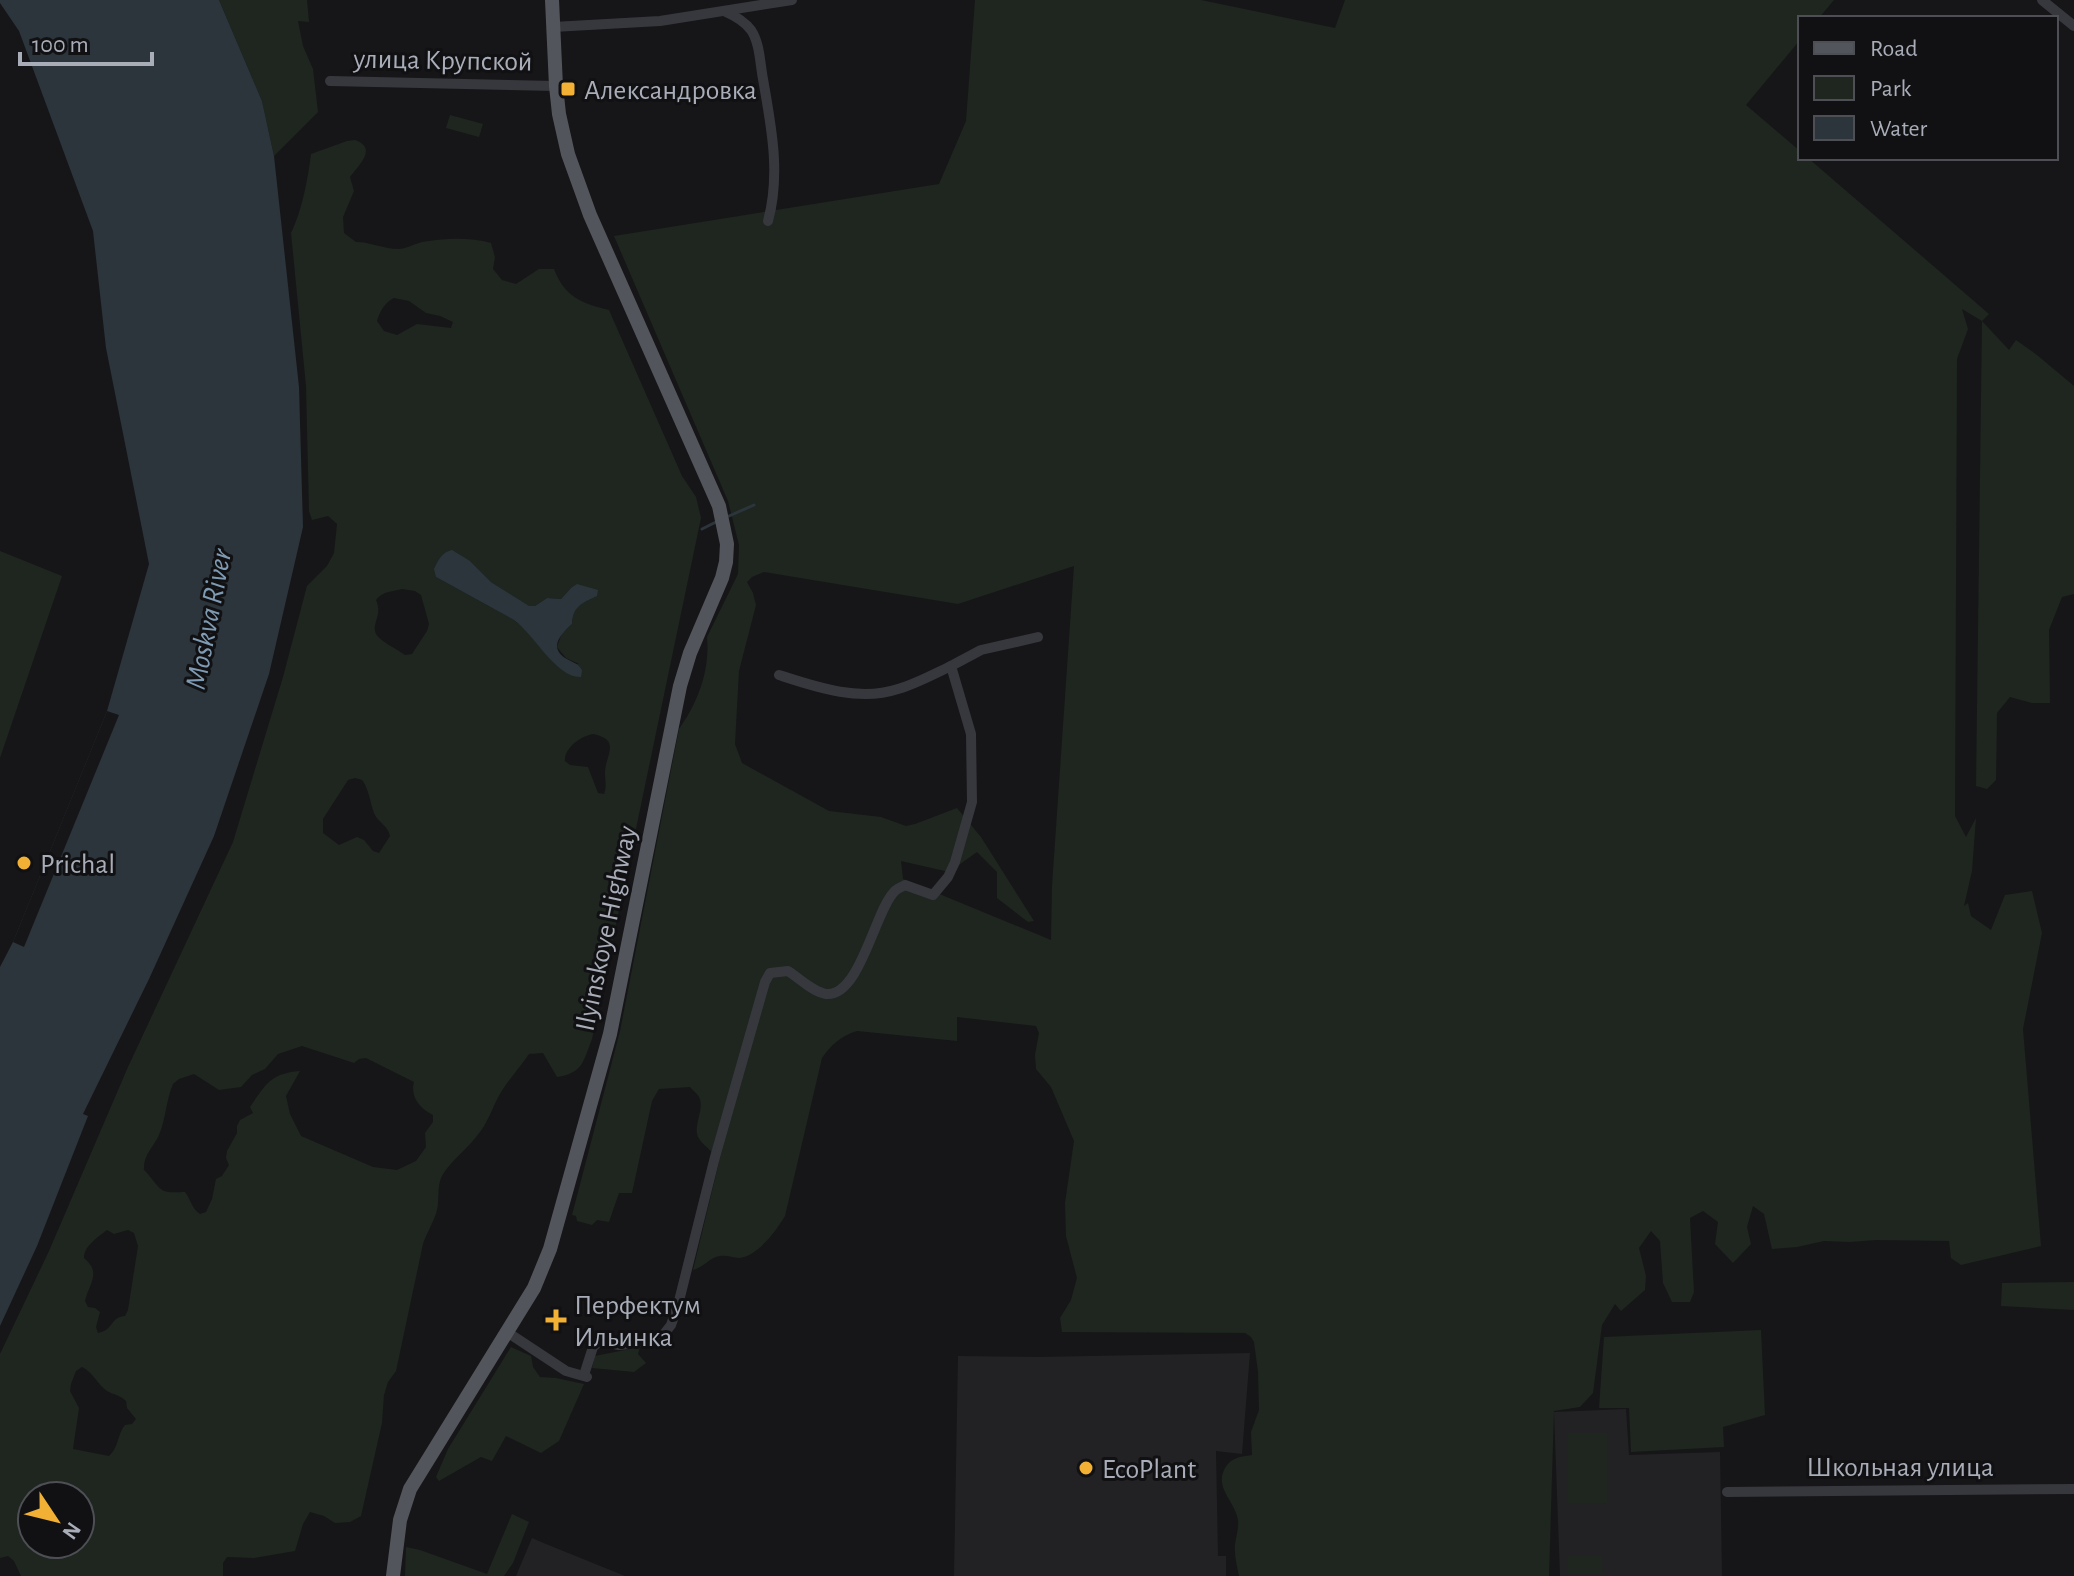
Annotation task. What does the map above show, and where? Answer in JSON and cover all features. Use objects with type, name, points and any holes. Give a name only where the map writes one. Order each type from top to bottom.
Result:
[{"type":"main road","name":"Ilyinskoye Highway","points":[[393,1576],[400,1520],[410,1489],[541,1274],[558,1223],[610,1034],[680,686],[726,562],[727,544],[719,506],[590,215],[568,154],[556,86],[552,0]]},
{"type":"street","points":[[553,27],[660,21],[724,11],[747,4],[792,0]]},
{"type":"street","points":[[2042,0],[2074,26]]},
{"type":"street","points":[[724,11],[751,30],[757,47],[775,149],[773,201],[768,221]]},
{"type":"street","name":"улица Крупской","points":[[330,81],[556,86]]},
{"type":"street","points":[[779,675],[820,688],[861,694],[897,690],[981,650],[1038,637]]},
{"type":"street","points":[[507,1332],[566,1371],[586,1377],[593,1347],[600,1341],[619,1345],[637,1343],[664,1334],[671,1325],[715,1157],[770,973],[788,971],[818,991],[833,993],[846,985],[860,964],[895,891],[905,885],[933,895],[948,877],[955,862],[972,802],[971,734],[951,666]]},
{"type":"street","name":"Школьная улица","points":[[1727,1492],[2074,1489]]},
{"type":"shaded area","name":"EcoPlant","points":[[1250,1353],[1242,1454],[1216,1451],[1218,1556],[1226,1556],[1226,1576],[954,1576],[958,1356]]},
{"type":"shaded area","points":[[1626,1409],[1629,1455],[1720,1452],[1722,1576],[1560,1576],[1554,1412]]},
{"type":"shaded area","points":[[532,1538],[546,1544],[625,1576],[516,1576]]},
{"type":"green space","points":[[219,0],[307,0],[309,22],[298,21],[303,46],[313,69],[318,112],[274,156],[262,101]]},
{"type":"green space","points":[[975,0],[1201,0],[1335,28],[1345,0],[1834,0],[1821,16],[1798,16],[1798,42],[1746,105],[1798,149],[1798,160],[1810,160],[1989,314],[1982,321],[1962,309],[1968,329],[1957,359],[1955,816],[1966,837],[1976,818],[1972,871],[1964,906],[1968,903],[1971,916],[1991,930],[2005,895],[2032,891],[2042,933],[2023,1029],[2041,1246],[1961,1265],[1951,1258],[1949,1241],[1824,1241],[1772,1249],[1764,1214],[1753,1206],[1747,1227],[1751,1244],[1733,1263],[1715,1244],[1718,1222],[1703,1211],[1690,1218],[1694,1292],[1690,1302],[1672,1302],[1663,1283],[1660,1241],[1651,1231],[1639,1248],[1646,1276],[1645,1290],[1621,1311],[1615,1304],[1602,1325],[1593,1393],[1580,1407],[1554,1411],[1549,1576],[1239,1576],[1235,1549],[1238,1520],[1223,1488],[1222,1475],[1233,1460],[1252,1455],[1251,1432],[1259,1410],[1254,1342],[1245,1333],[1062,1332],[1060,1318],[1071,1300],[1077,1278],[1066,1236],[1065,1203],[1074,1141],[1051,1087],[1036,1069],[1039,1033],[1036,1026],[957,1017],[957,1041],[857,1031],[837,1042],[822,1058],[785,1216],[766,1242],[746,1256],[716,1257],[693,1270],[719,1162],[698,1137],[700,1102],[690,1087],[659,1089],[652,1101],[632,1193],[619,1193],[609,1222],[597,1220],[592,1225],[577,1221],[576,1216],[572,1215],[620,1031],[679,729],[701,686],[707,662],[707,637],[738,574],[739,545],[728,501],[614,236],[939,184],[966,121]],"holes":[[[1074,566],[1051,940],[903,879],[901,861],[949,872],[977,852],[997,872],[997,898],[1028,922],[1034,921],[981,837],[957,808],[906,826],[881,817],[829,811],[742,763],[735,744],[739,671],[756,605],[747,582],[752,577],[764,572],[958,604]]]},
{"type":"green space","points":[[450,115],[483,124],[479,137],[446,128]]},
{"type":"green space","points":[[355,140],[365,147],[362,162],[350,177],[354,191],[343,217],[344,233],[356,242],[398,249],[448,239],[491,243],[495,257],[493,269],[502,280],[516,284],[539,269],[554,269],[563,286],[575,297],[609,310],[682,476],[696,497],[701,518],[592,1039],[581,1065],[566,1075],[557,1077],[543,1053],[529,1054],[503,1089],[480,1132],[443,1174],[437,1210],[423,1244],[396,1371],[384,1395],[382,1423],[361,1516],[350,1522],[335,1523],[310,1512],[295,1551],[254,1558],[227,1557],[223,1563],[223,1576],[21,1576],[14,1561],[8,1556],[0,1558],[0,1354],[233,842],[307,586],[327,566],[334,553],[337,524],[328,516],[312,520],[309,511],[306,386],[291,233],[301,205],[311,154],[347,141]],"holes":[[[394,298],[409,301],[426,313],[453,322],[451,328],[417,324],[397,335],[384,331],[377,321],[381,310]],[[470,561],[491,582],[528,606],[535,606],[547,598],[561,599],[571,588],[591,599],[577,608],[572,624],[562,633],[557,647],[566,658],[579,664],[557,665],[514,620],[436,577]],[[402,589],[421,595],[429,624],[412,654],[405,655],[378,637],[375,630],[376,600],[384,593]],[[593,734],[610,744],[604,794],[598,793],[588,767],[570,765],[565,761],[574,743]],[[348,780],[362,780],[374,813],[390,836],[379,853],[357,837],[339,845],[323,833],[323,819]],[[302,1046],[354,1063],[366,1058],[414,1082],[413,1093],[417,1102],[433,1115],[433,1122],[425,1133],[426,1147],[416,1161],[397,1170],[373,1167],[301,1136],[290,1114],[286,1096],[300,1071],[290,1072],[275,1077],[250,1107],[253,1113],[240,1120],[227,1151],[229,1165],[216,1179],[206,1212],[197,1212],[185,1192],[166,1192],[159,1187],[144,1170],[144,1165],[161,1129],[173,1084],[194,1074],[219,1090],[241,1087],[252,1075],[265,1069],[278,1054]],[[107,1230],[114,1234],[128,1230],[134,1233],[138,1246],[128,1310],[125,1316],[98,1333],[96,1327],[100,1312],[88,1307],[85,1301],[93,1273],[84,1258],[89,1246]],[[82,1367],[107,1391],[126,1401],[127,1408],[136,1419],[132,1424],[125,1425],[109,1456],[73,1449],[79,1408],[70,1391],[76,1371]]]},
{"type":"green space","points":[[1982,321],[2009,350],[2016,340],[2074,386],[2074,594],[2062,597],[2049,630],[2050,703],[2032,703],[2010,697],[1997,713],[1996,780],[1987,789],[1976,786]]},
{"type":"green space","points":[[0,551],[62,576],[0,758]]},
{"type":"green space","points":[[2074,1282],[2074,1310],[2001,1306],[2002,1283]]},
{"type":"green space","points":[[1761,1330],[1765,1415],[1723,1427],[1724,1447],[1631,1452],[1629,1408],[1599,1408],[1604,1337]]},
{"type":"green space","points":[[511,1347],[531,1356],[533,1367],[540,1377],[584,1384],[559,1441],[541,1453],[506,1436],[492,1461],[481,1457],[439,1481],[436,1477],[448,1449]]},
{"type":"green space","points":[[640,1347],[638,1354],[646,1363],[634,1372],[592,1368],[595,1356]]},
{"type":"green space","points":[[1568,1433],[1607,1433],[1607,1503],[1568,1504]]},
{"type":"green space","points":[[512,1514],[529,1522],[513,1563],[504,1576],[405,1576],[406,1547],[487,1574]]},
{"type":"green space","points":[[1568,1556],[1602,1556],[1602,1574],[1568,1574]]},
{"type":"water","name":"Moskva River","points":[[0,0],[219,0],[262,101],[274,156],[299,387],[303,527],[269,674],[214,836],[83,1114],[88,1116],[37,1246],[0,1326],[0,967],[107,711],[149,564],[106,348],[93,231],[19,31]]},
{"type":"water","points":[[452,550],[470,561],[491,582],[529,606],[535,606],[547,598],[561,599],[577,584],[598,590],[597,596],[576,609],[572,624],[557,645],[560,654],[580,667],[581,677],[554,663],[514,620],[436,577],[434,569],[439,559]]},
{"type":"pier","points":[[107,711],[119,715],[24,947],[13,942]]},
{"type":"waterway","points":[[729,516],[754,505]]},
{"type":"waterway","points":[[702,529],[716,522]]},
{"type":"place","name":"Александровка","points":[[568,89]]},
{"type":"place","name":"Prichal","points":[[24,863]]},
{"type":"place","name":"Перфектум Ильинка","points":[[556,1320]]},
{"type":"place","name":"EcoPlant","points":[[1086,1468]]}]
